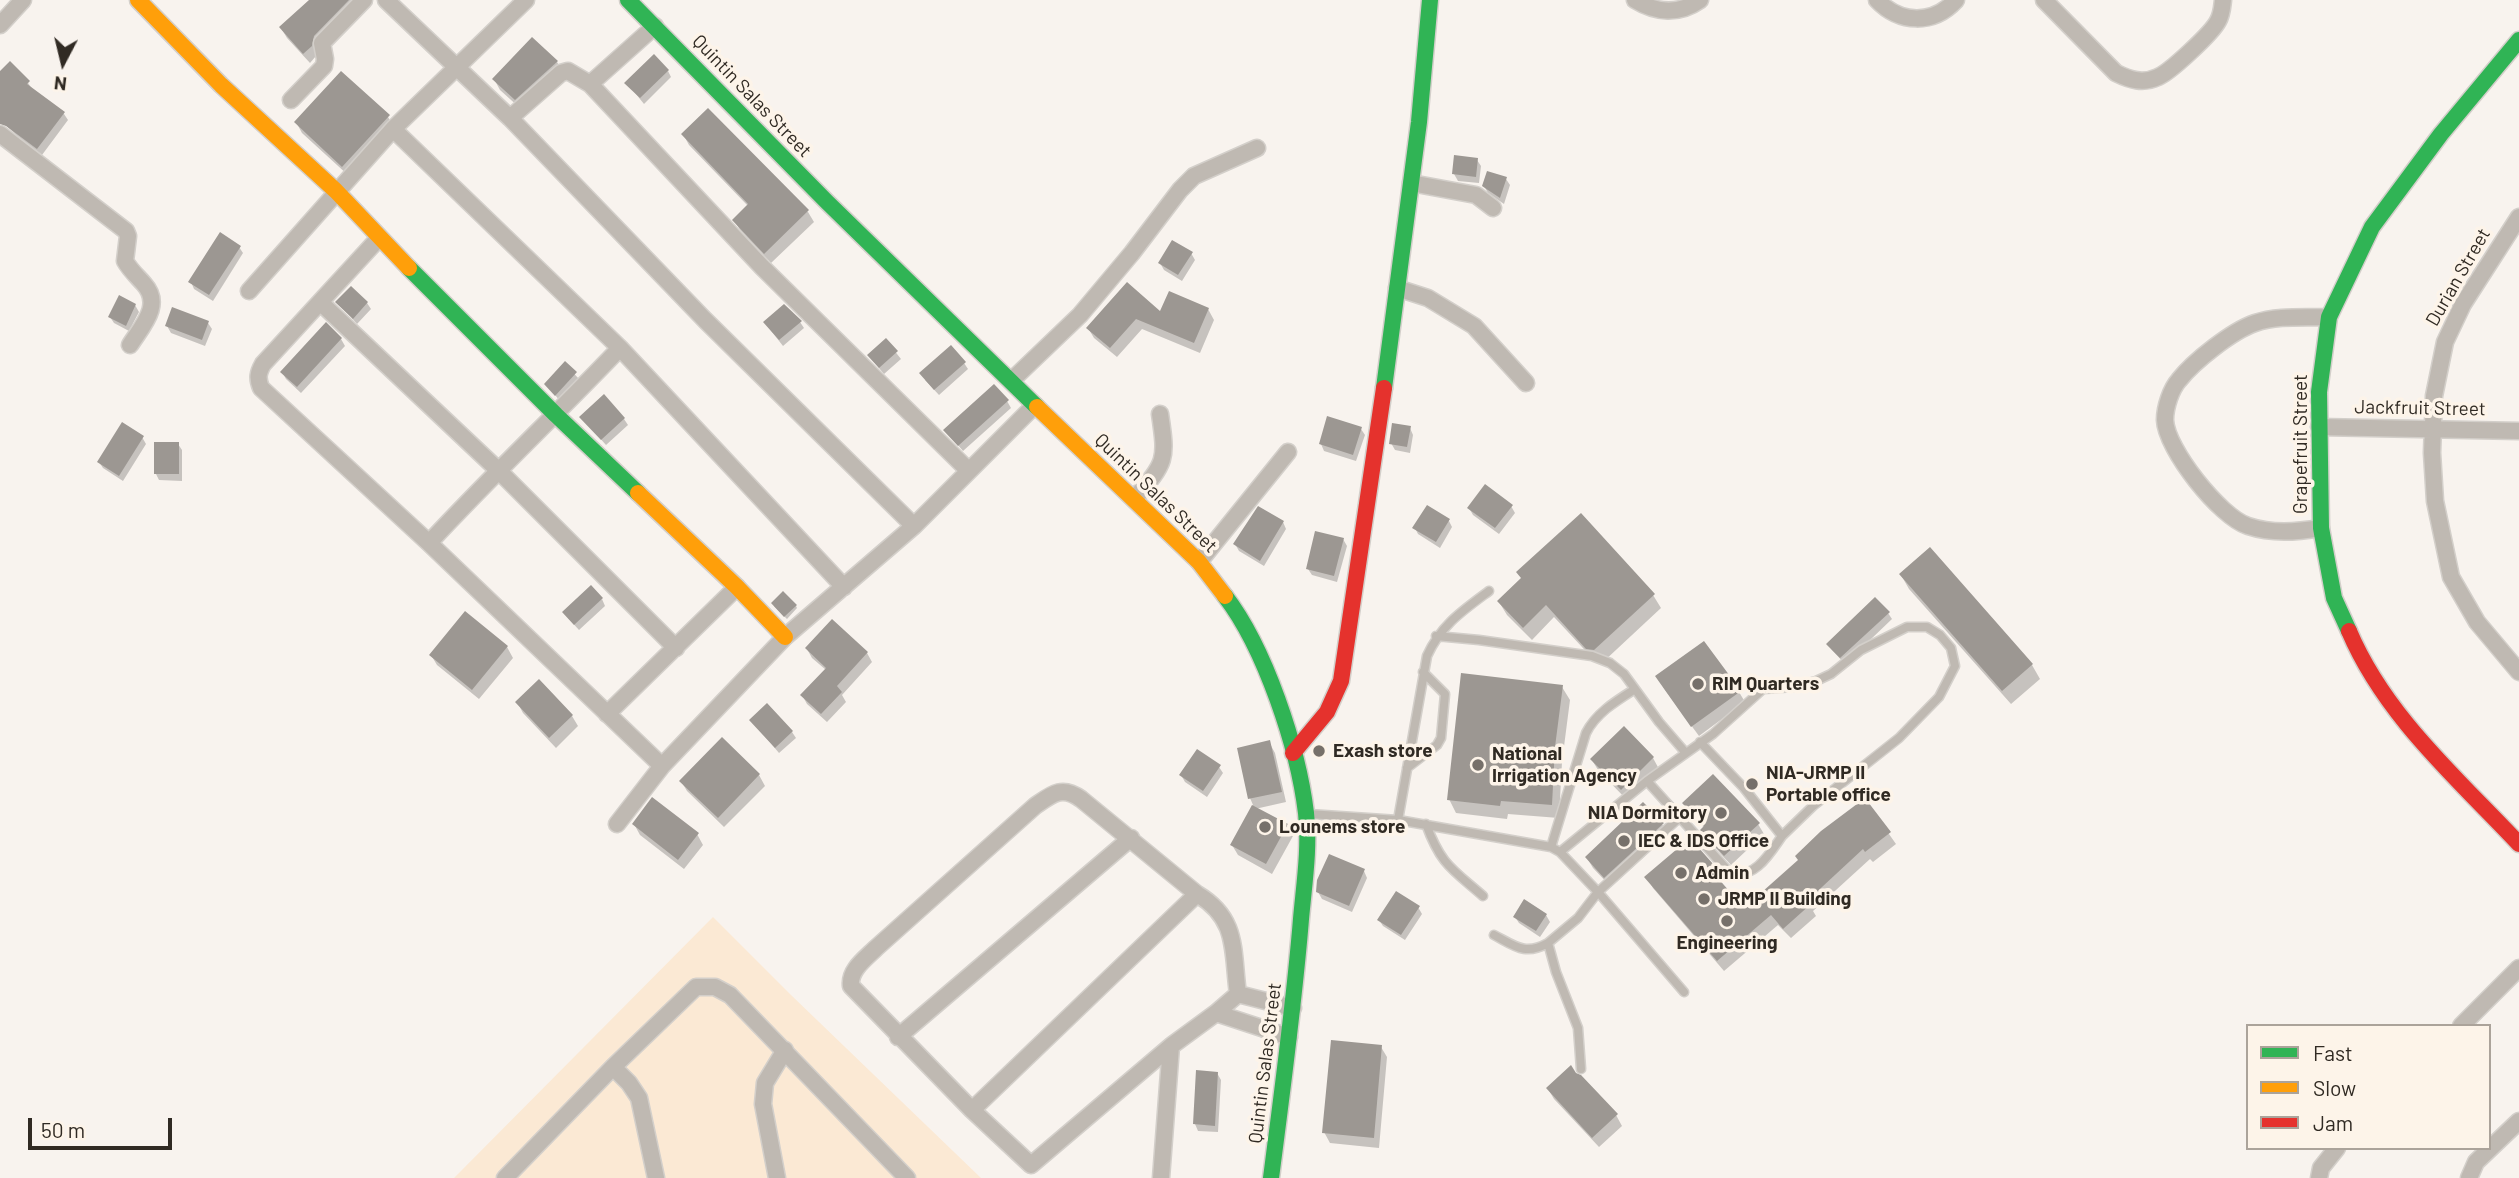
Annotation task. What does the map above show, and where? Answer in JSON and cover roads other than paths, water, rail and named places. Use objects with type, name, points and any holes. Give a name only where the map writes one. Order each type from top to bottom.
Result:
[{"type":"street","points":[[0,25],[23,0]]},
{"type":"street","points":[[138,0],[221,86],[336,191],[379,238],[556,415],[737,587],[785,637]]},
{"type":"street","points":[[291,100],[324,66],[322,43],[364,0]]},
{"type":"street","points":[[386,0],[510,118],[705,320],[914,526]]},
{"type":"street","points":[[249,291],[393,129],[526,0]]},
{"type":"street","name":"Quintin Salas Street","points":[[628,0],[827,202],[1199,562],[1230,603],[1254,643],[1274,688],[1293,753],[1306,814],[1305,870],[1293,1007],[1271,1178]]},
{"type":"street","points":[[1293,753],[1323,721],[1340,681],[1397,288],[1430,0]]},
{"type":"street","points":[[1635,0],[1644,6],[1678,11],[1700,0]]},
{"type":"street","points":[[1877,0],[1910,20],[1932,17],[1956,0]]},
{"type":"street","points":[[2044,0],[2116,74],[2131,81],[2159,77],[2171,69],[2217,24],[2222,0]]},
{"type":"street","points":[[590,84],[655,26]]},
{"type":"street","name":"Grapefruit Street","points":[[2519,40],[2441,134],[2372,227],[2329,317],[2319,392],[2321,528],[2334,598],[2358,653],[2401,719],[2519,844]]},
{"type":"street","points":[[510,118],[561,73],[568,71],[590,84],[762,267],[969,471]]},
{"type":"street","points":[[393,129],[620,348],[844,587]]},
{"type":"street","points":[[0,134],[126,231],[128,236],[125,261],[151,292],[152,301],[148,317],[130,345]]},
{"type":"street","points":[[1011,381],[1080,315],[1194,176],[1257,148]]},
{"type":"street","points":[[1410,183],[1476,195],[1493,208]]},
{"type":"street","name":"Durian Street","points":[[2519,217],[2463,304],[2445,342],[2434,396],[2433,429],[2435,501],[2451,577],[2477,622],[2519,672]]},
{"type":"street","points":[[379,238],[263,364],[258,371],[261,388],[429,542],[662,766]]},
{"type":"street","points":[[1397,288],[1428,298],[1474,326],[1526,383]]},
{"type":"street","points":[[321,303],[498,470],[676,648]]},
{"type":"street","points":[[2321,528],[2268,531],[2244,524],[2193,478],[2169,435],[2165,420],[2168,401],[2178,381],[2221,343],[2255,323],[2329,317]]},
{"type":"street","points":[[429,542],[620,348]]},
{"type":"street","points":[[617,824],[662,766],[785,637],[914,526],[1035,405]]},
{"type":"street","points":[[1135,498],[1162,463],[1165,453],[1160,414]]},
{"type":"street","name":"Jackfruit Street","points":[[2319,427],[2519,431]]},
{"type":"street","points":[[1199,562],[1288,452]]},
{"type":"street","points":[[607,714],[737,587]]},
{"type":"street","points":[[1043,1178],[898,1037],[851,986],[853,973],[876,948],[1035,806],[1056,792],[1072,793],[1223,915],[1230,931],[1238,994]]},
{"type":"street","points":[[898,1037],[1130,838]]},
{"type":"street","points":[[972,1110],[1197,894]]},
{"type":"street","points":[[2462,1024],[2519,968]]},
{"type":"street","points":[[505,1178],[613,1067],[696,987],[715,987],[730,995],[907,1178]]},
{"type":"street","points":[[1238,994],[1293,1007]]},
{"type":"street","points":[[1031,1165],[1171,1046],[1238,994]]},
{"type":"street","points":[[1216,1013],[1290,1037]]},
{"type":"street","points":[[1161,1178],[1171,1046]]},
{"type":"street","points":[[777,1178],[763,1104],[765,1083],[785,1050]]},
{"type":"street","points":[[613,1067],[639,1098],[656,1178]]},
{"type":"street","points":[[2491,1148],[2519,1121]]},
{"type":"street","points":[[2319,1178],[2321,1168],[2335,1150]]},
{"type":"street","points":[[2469,1178],[2476,1162],[2489,1150]]},
{"type":"lane","points":[[1398,820],[1427,656],[1436,636],[1489,591]]},
{"type":"lane","points":[[1560,852],[1647,781],[1713,734],[1763,689],[1794,687],[1816,681],[1831,674],[1861,650],[1907,627],[1927,627],[1940,635],[1955,656],[1955,666],[1938,697],[1899,738],[1813,806],[1752,870],[1738,875],[1726,871],[1647,781]]},
{"type":"lane","points":[[1436,636],[1479,639],[1592,656],[1610,663],[1623,674],[1685,752]]},
{"type":"lane","points":[[1407,768],[1437,745],[1443,729],[1444,694],[1423,672]]},
{"type":"lane","points":[[1551,847],[1592,720],[1635,689]]},
{"type":"lane","points":[[1700,742],[1744,788],[1782,836]]},
{"type":"lane","points":[[1306,814],[1398,820],[1551,847],[1560,852],[1598,892],[1684,992]]},
{"type":"lane","points":[[1494,935],[1525,950],[1539,948],[1548,943],[1578,918],[1598,892],[1680,817]]},
{"type":"lane","points":[[1426,824],[1435,850],[1448,867],[1483,896]]},
{"type":"lane","points":[[1548,943],[1556,972],[1578,1028],[1581,1069]]},
{"type":"place","name":"RIM Quarters","points":[[1698,684]]},
{"type":"place","name":"Exash store","points":[[1319,751]]},
{"type":"place","name":"National Irrigation Agency","points":[[1478,765]]},
{"type":"place","name":"NIA-JRMP II Portable office","points":[[1752,784]]},
{"type":"place","name":"NIA Dormitory","points":[[1721,813]]},
{"type":"place","name":"Lounems store","points":[[1265,827]]},
{"type":"place","name":"IEC & IDS Office","points":[[1624,841]]},
{"type":"place","name":"Admin","points":[[1681,873]]},
{"type":"place","name":"JRMP II Building","points":[[1704,899]]},
{"type":"place","name":"Engineering","points":[[1727,921]]}]
